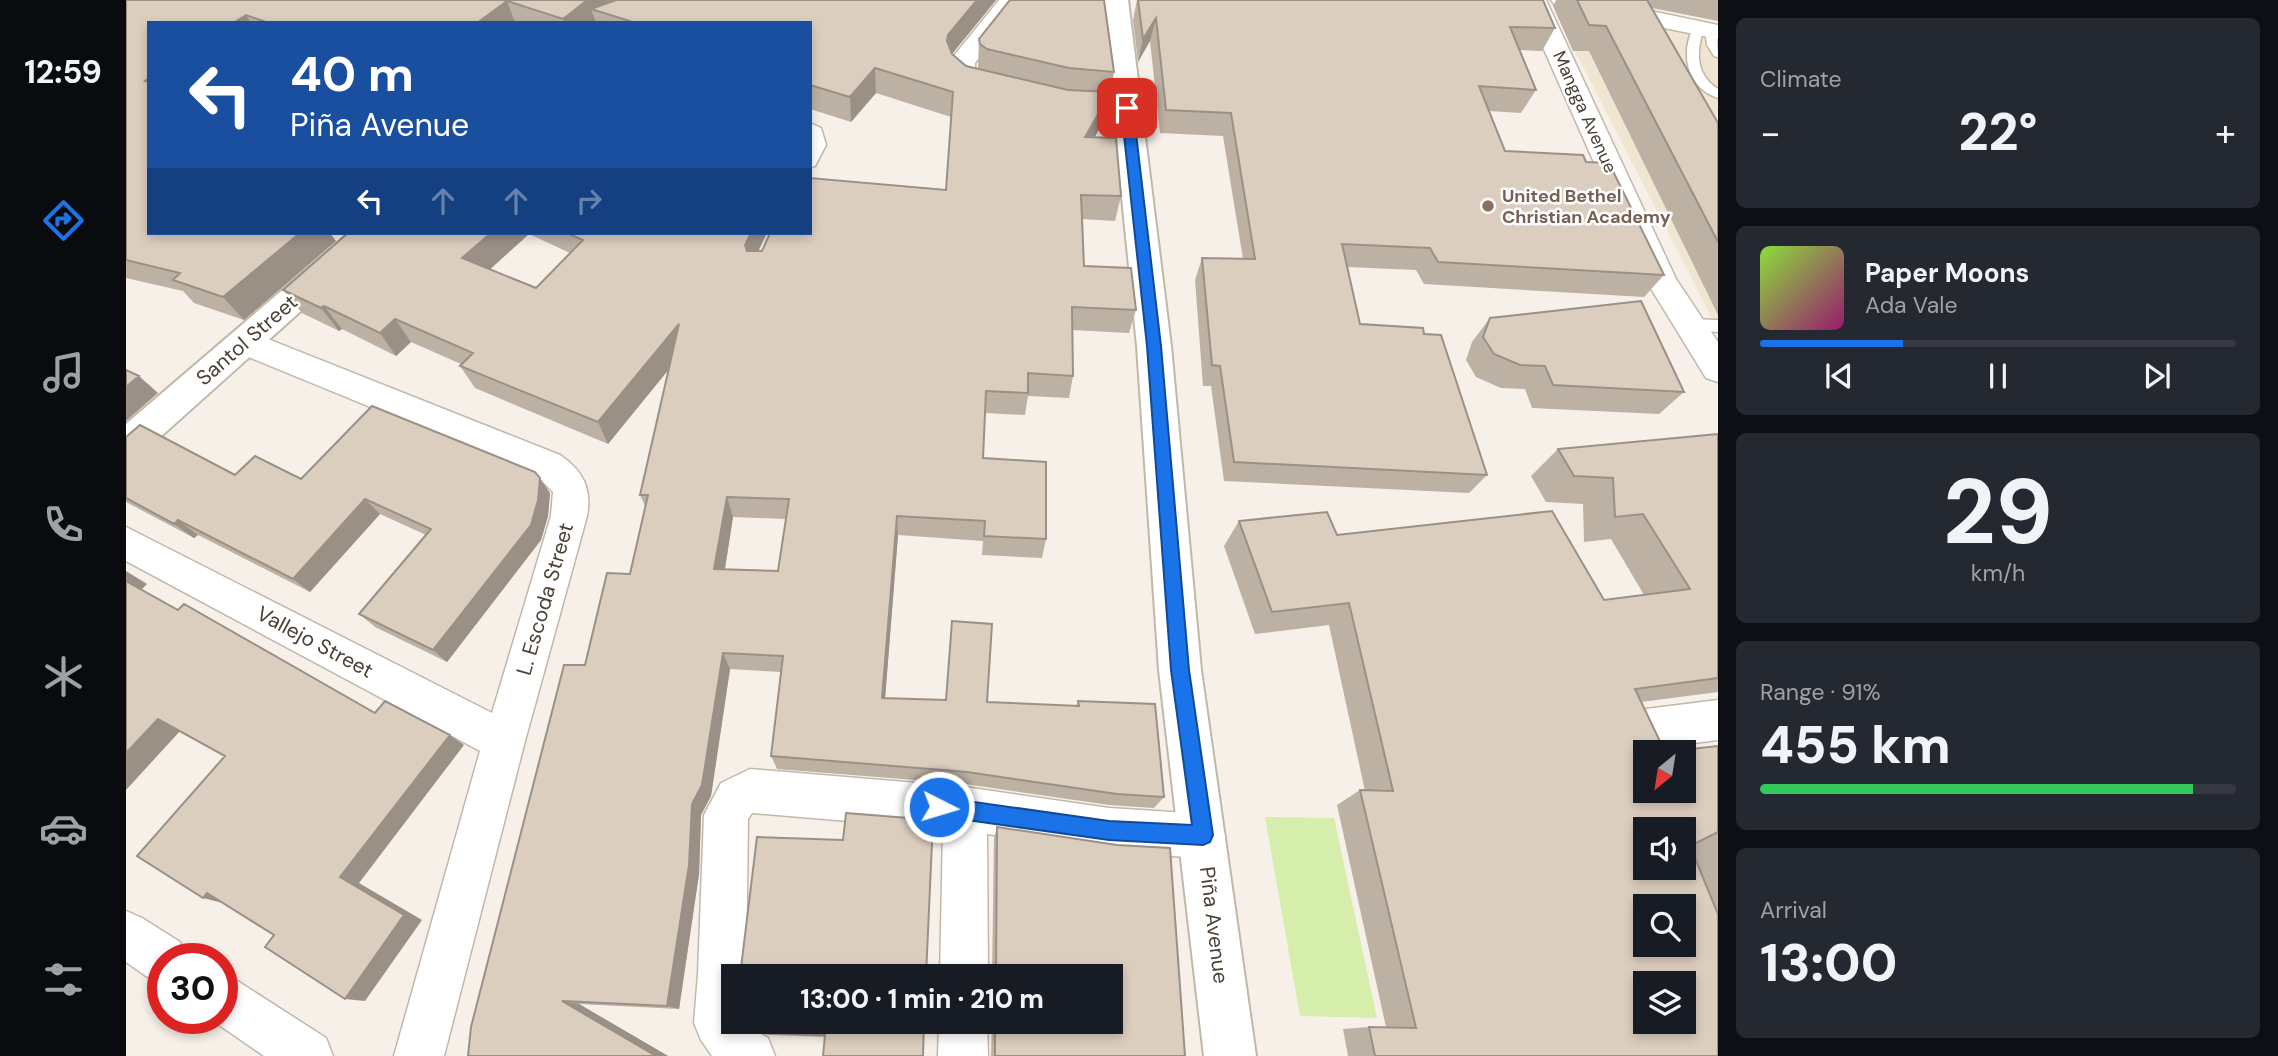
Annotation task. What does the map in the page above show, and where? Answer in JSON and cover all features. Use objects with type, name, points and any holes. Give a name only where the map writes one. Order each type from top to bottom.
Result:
[{"type":"street","points":[[1012,0],[966,55],[961,68],[966,76],[975,82],[1025,95]]},
{"type":"street","name":"Piña Avenue","points":[[1115,0],[1116,107],[1154,346],[1180,670],[1230,1056]]},
{"type":"street","points":[[1541,6],[1711,36]]},
{"type":"street","name":"Mangga Avenue","points":[[1541,6],[1603,166],[1662,282],[1718,369]]},
{"type":"street","name":"Santol Street","points":[[126,446],[366,235]]},
{"type":"street","name":"L. Escoda Street","points":[[246,342],[548,465],[563,475],[571,486],[573,499],[569,516],[504,741],[419,1056]]},
{"type":"street","name":"Vallejo Street","points":[[126,543],[504,741]]},
{"type":"street","points":[[1638,730],[1718,720]]},
{"type":"street","points":[[750,1056],[736,1047],[718,1023],[722,974],[726,815],[736,798],[750,791],[965,809],[1109,830],[1203,835]]},
{"type":"street","points":[[964,964],[965,809]]},
{"type":"street","points":[[126,934],[147,948]]},
{"type":"street","points":[[238,1010],[308,1056]]},
{"type":"street","points":[[963,1034],[963,1056]]},
{"type":"lane","points":[[1711,36],[1690,57],[1693,71],[1708,89],[1718,94]]},
{"type":"lane","points":[[812,128],[816,131],[819,145],[812,159]]},
{"type":"lane","points":[[1689,326],[1718,326]]},
{"type":"shaded area","points":[[1555,12],[1634,22],[1718,41],[1718,322],[1714,322]]},
{"type":"green space","points":[[1265,817],[1334,818],[1377,1018],[1300,1016]]},
{"type":"building","points":[[126,0],[586,0],[563,19],[507,1],[480,21],[263,21],[246,15],[236,21],[147,21],[147,235],[298,235],[223,297],[173,280],[180,273],[126,260]]},
{"type":"building","points":[[616,0],[977,0],[948,35],[947,41],[952,54],[966,66],[1068,90],[1111,92],[1085,137],[1116,138],[1121,196],[1081,195],[1084,266],[1131,268],[1136,310],[1072,307],[1073,376],[1028,373],[1028,393],[986,391],[983,458],[1046,462],[1046,539],[984,536],[985,521],[897,516],[882,698],[946,700],[952,621],[992,624],[987,702],[1079,706],[1078,701],[1155,704],[1164,797],[1117,794],[967,772],[771,756],[783,656],[723,653],[702,785],[692,804],[689,865],[667,1006],[562,1001],[656,1056],[468,1056],[471,1027],[564,665],[585,665],[607,573],[630,574],[648,495],[640,495],[679,324],[598,422],[460,366],[473,353],[395,319],[380,333],[283,290],[346,235],[489,235],[462,258],[536,288],[583,240],[572,235],[750,235],[745,245],[747,251],[762,251],[769,235],[812,235],[812,178],[946,190],[953,92],[875,68],[850,97],[812,86],[812,21],[630,21],[591,9]],"holes":[[[727,497],[789,499],[778,571],[714,569]]]},
{"type":"building","points":[[1010,0],[1104,0],[1114,72],[1069,68],[987,49],[980,44],[979,39]]},
{"type":"building","points":[[1138,0],[1543,0],[1555,28],[1510,27],[1536,90],[1479,86],[1505,151],[1583,155],[1586,162],[1609,163],[1664,275],[1438,262],[1430,248],[1342,244],[1360,324],[1423,328],[1424,334],[1441,335],[1487,475],[1234,462],[1220,366],[1212,365],[1202,258],[1255,259],[1231,113],[1166,110],[1156,18],[1143,39]]},
{"type":"building","points":[[1577,0],[1647,0],[1718,123],[1718,242],[1606,26],[1589,25]]},
{"type":"building","points":[[1641,301],[1684,392],[1553,385],[1545,366],[1520,365],[1494,354],[1483,337],[1490,318]]},
{"type":"building","points":[[126,370],[139,376],[126,387]]},
{"type":"building","points":[[372,406],[535,472],[540,478],[538,500],[531,525],[433,650],[359,614],[431,529],[365,499],[293,579],[178,520],[174,524],[126,498],[126,437],[140,425],[235,475],[255,456],[301,479]]},
{"type":"building","points":[[1718,434],[1718,678],[1635,689],[1659,740],[1633,740],[1633,803],[1696,803],[1696,748],[1718,746],[1718,832],[1696,843],[1696,817],[1633,817],[1633,880],[1696,880],[1696,861],[1718,914],[1718,1056],[1375,1056],[1369,1027],[1416,1028],[1360,790],[1393,791],[1349,603],[1272,612],[1239,521],[1327,512],[1337,535],[1552,511],[1604,600],[1690,589],[1643,514],[1615,517],[1613,478],[1574,476],[1558,449]]},
{"type":"building","points":[[126,581],[178,610],[184,604],[375,713],[385,701],[450,735],[340,877],[404,915],[345,999],[265,947],[274,935],[207,893],[203,898],[137,856],[225,756],[158,719],[126,753]]},
{"type":"building","points":[[846,813],[933,820],[927,964],[741,964],[757,837],[843,840]]},
{"type":"building","points":[[997,827],[1117,845],[1170,848],[1185,1056],[995,1056],[995,1034],[1123,1034],[1123,964],[996,964]]},
{"type":"building","points":[[792,1034],[924,1034],[923,1056],[823,1056],[825,1035]]},
{"type":"place","name":"United Bethel Christian Academy","points":[[1488,206]]},
{"type":"route","points":[[939,807],[1109,830],[1203,835],[1180,670],[1154,346],[1127,108]]}]
